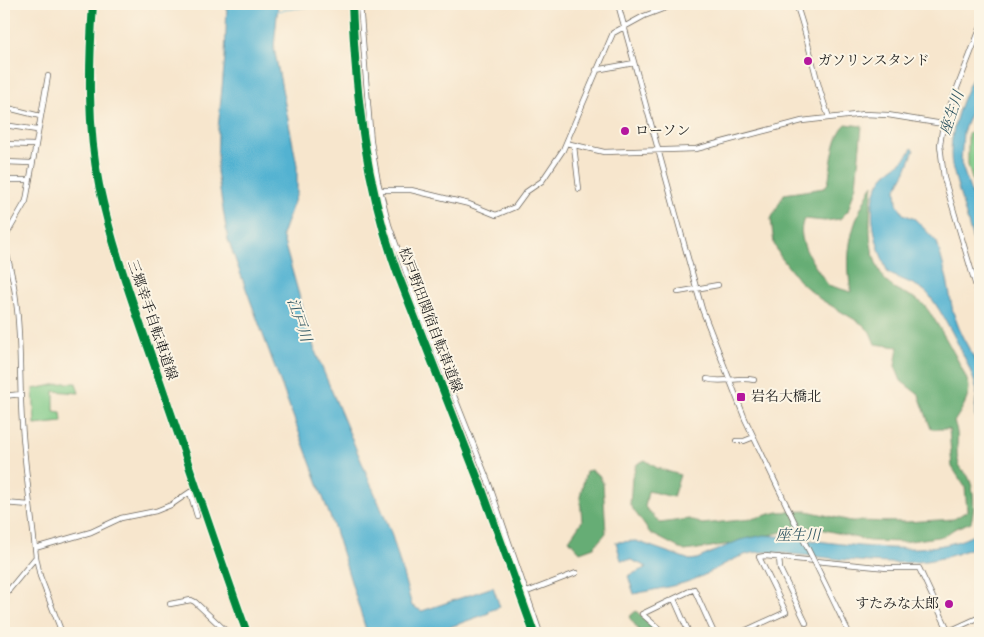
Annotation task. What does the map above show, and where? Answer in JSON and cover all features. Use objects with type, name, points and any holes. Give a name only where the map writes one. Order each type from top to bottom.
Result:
[{"type":"street","points":[[360,4],[371,142],[379,190],[388,225],[488,481],[540,633]]},
{"type":"street","points":[[618,4],[696,289],[728,380],[762,455],[849,633]]},
{"type":"street","points":[[379,190],[411,190],[469,204],[492,214],[500,214],[515,207],[526,192],[542,181],[566,143],[612,36],[644,16],[676,4]]},
{"type":"street","points":[[796,4],[810,42],[816,81],[829,117]]},
{"type":"street","points":[[980,29],[943,124],[940,145],[941,166],[980,300]]},
{"type":"street","points":[[596,70],[634,63]]},
{"type":"street","points":[[4,240],[26,201],[34,145],[48,76]]},
{"type":"street","points":[[4,107],[40,116]]},
{"type":"street","points":[[566,143],[604,152],[696,149],[802,121],[829,117],[888,114],[943,124]]},
{"type":"street","points":[[4,125],[37,130]]},
{"type":"street","points":[[4,144],[34,145]]},
{"type":"street","points":[[574,146],[578,189]]},
{"type":"street","points":[[4,162],[32,163]]},
{"type":"street","points":[[4,180],[29,180]]},
{"type":"street","points":[[4,245],[16,287],[19,312],[21,394],[36,557],[40,576],[62,633]]},
{"type":"street","points":[[678,292],[718,285]]},
{"type":"street","points":[[707,379],[728,380],[745,378],[754,380]]},
{"type":"street","points":[[4,396],[21,394]]},
{"type":"street","points":[[980,435],[980,466]]},
{"type":"street","points":[[736,441],[744,442],[754,437]]},
{"type":"street","points":[[762,455],[770,453]]},
{"type":"street","points":[[35,548],[91,532],[116,520],[156,511],[171,505],[190,492],[197,516]]},
{"type":"street","points":[[4,503],[30,505]]},
{"type":"street","points":[[4,596],[36,557]]},
{"type":"street","points":[[740,633],[786,612],[759,557],[779,557],[887,568],[919,568],[947,632],[980,617]]},
{"type":"street","points":[[779,557],[780,569],[806,623]]},
{"type":"street","points":[[527,592],[576,573]]},
{"type":"street","points":[[664,633],[642,614],[694,589],[714,633]]},
{"type":"street","points":[[674,599],[689,633]]},
{"type":"street","points":[[170,604],[191,600],[228,633]]},
{"type":"street","points":[[755,626],[759,633]]},
{"type":"green space","points":[[846,124],[862,126],[856,185],[848,211],[840,219],[825,221],[804,219],[802,236],[804,245],[812,262],[828,285],[851,292],[849,248],[855,223],[873,184],[870,233],[871,245],[878,268],[889,284],[919,301],[928,309],[963,371],[969,387],[968,397],[954,422],[957,433],[959,464],[968,476],[973,493],[974,505],[971,522],[954,529],[944,536],[903,542],[869,541],[817,528],[801,527],[743,542],[685,551],[650,533],[630,505],[632,477],[637,464],[645,460],[657,468],[680,475],[673,497],[648,491],[645,507],[660,523],[689,519],[702,524],[751,519],[778,512],[807,511],[851,521],[906,522],[954,519],[967,511],[965,487],[952,467],[949,429],[931,429],[919,395],[901,381],[895,366],[898,347],[875,344],[870,332],[862,324],[820,299],[799,281],[780,256],[774,244],[771,219],[784,194],[824,188],[828,183],[835,144]]},
{"type":"green space","points":[[968,133],[980,135],[980,207],[968,165]]},
{"type":"green space","points":[[64,383],[76,383],[79,393],[54,391],[54,411],[61,412],[62,422],[35,425],[33,389]]},
{"type":"green space","points":[[591,470],[599,475],[603,483],[606,533],[594,547],[580,552],[569,540],[582,521],[580,497],[586,471]]},
{"type":"green space","points":[[636,611],[660,633],[641,633],[629,617]]},
{"type":"water","name":"江戸川","points":[[227,4],[278,4],[274,48],[297,165],[297,193],[282,235],[315,351],[391,532],[412,606],[422,611],[493,587],[500,607],[489,611],[489,613],[433,633],[367,633],[334,527],[228,240],[217,172],[218,129],[225,57]]},
{"type":"water","points":[[980,64],[980,90],[963,132],[961,163],[980,219],[980,266],[952,166],[951,153],[954,127],[962,100]]},
{"type":"water","points":[[912,148],[914,150],[906,171],[896,189],[897,203],[903,214],[915,219],[937,242],[947,279],[953,312],[962,336],[979,367],[980,420],[975,417],[977,391],[975,382],[939,310],[926,292],[918,286],[888,273],[879,249],[873,223],[872,209],[874,196],[878,185],[886,174],[906,157]]},
{"type":"water","points":[[980,531],[980,544],[936,559],[892,563],[758,552],[738,557],[692,580],[634,594],[628,576],[647,567],[631,560],[621,560],[616,542],[636,541],[690,560],[697,559],[740,540],[764,535],[876,547],[906,548],[934,547],[959,541]]},
{"type":"waterway","points":[[374,5],[394,4]]},
{"type":"waterway","points":[[277,11],[320,5]]},
{"type":"cycle path","name":"三郷幸手自転車道線","points":[[93,4],[90,72],[92,140],[105,211],[128,289],[247,633]]},
{"type":"cycle path","name":"松戸野田関宿自転車道線","points":[[352,4],[356,73],[364,140],[377,205],[386,238],[397,272],[483,492],[534,633]]},
{"type":"place","name":"ガソリンスタンド","points":[[808,61]]},
{"type":"place","name":"ローソン","points":[[625,131]]},
{"type":"place","name":"岩名大橋北","points":[[741,397]]},
{"type":"place","name":"すたみな太郎","points":[[949,604]]},
{"type":"water label","name":"座生川","points":[[952,113]]},
{"type":"water label","name":"座生川","points":[[798,535]]}]
